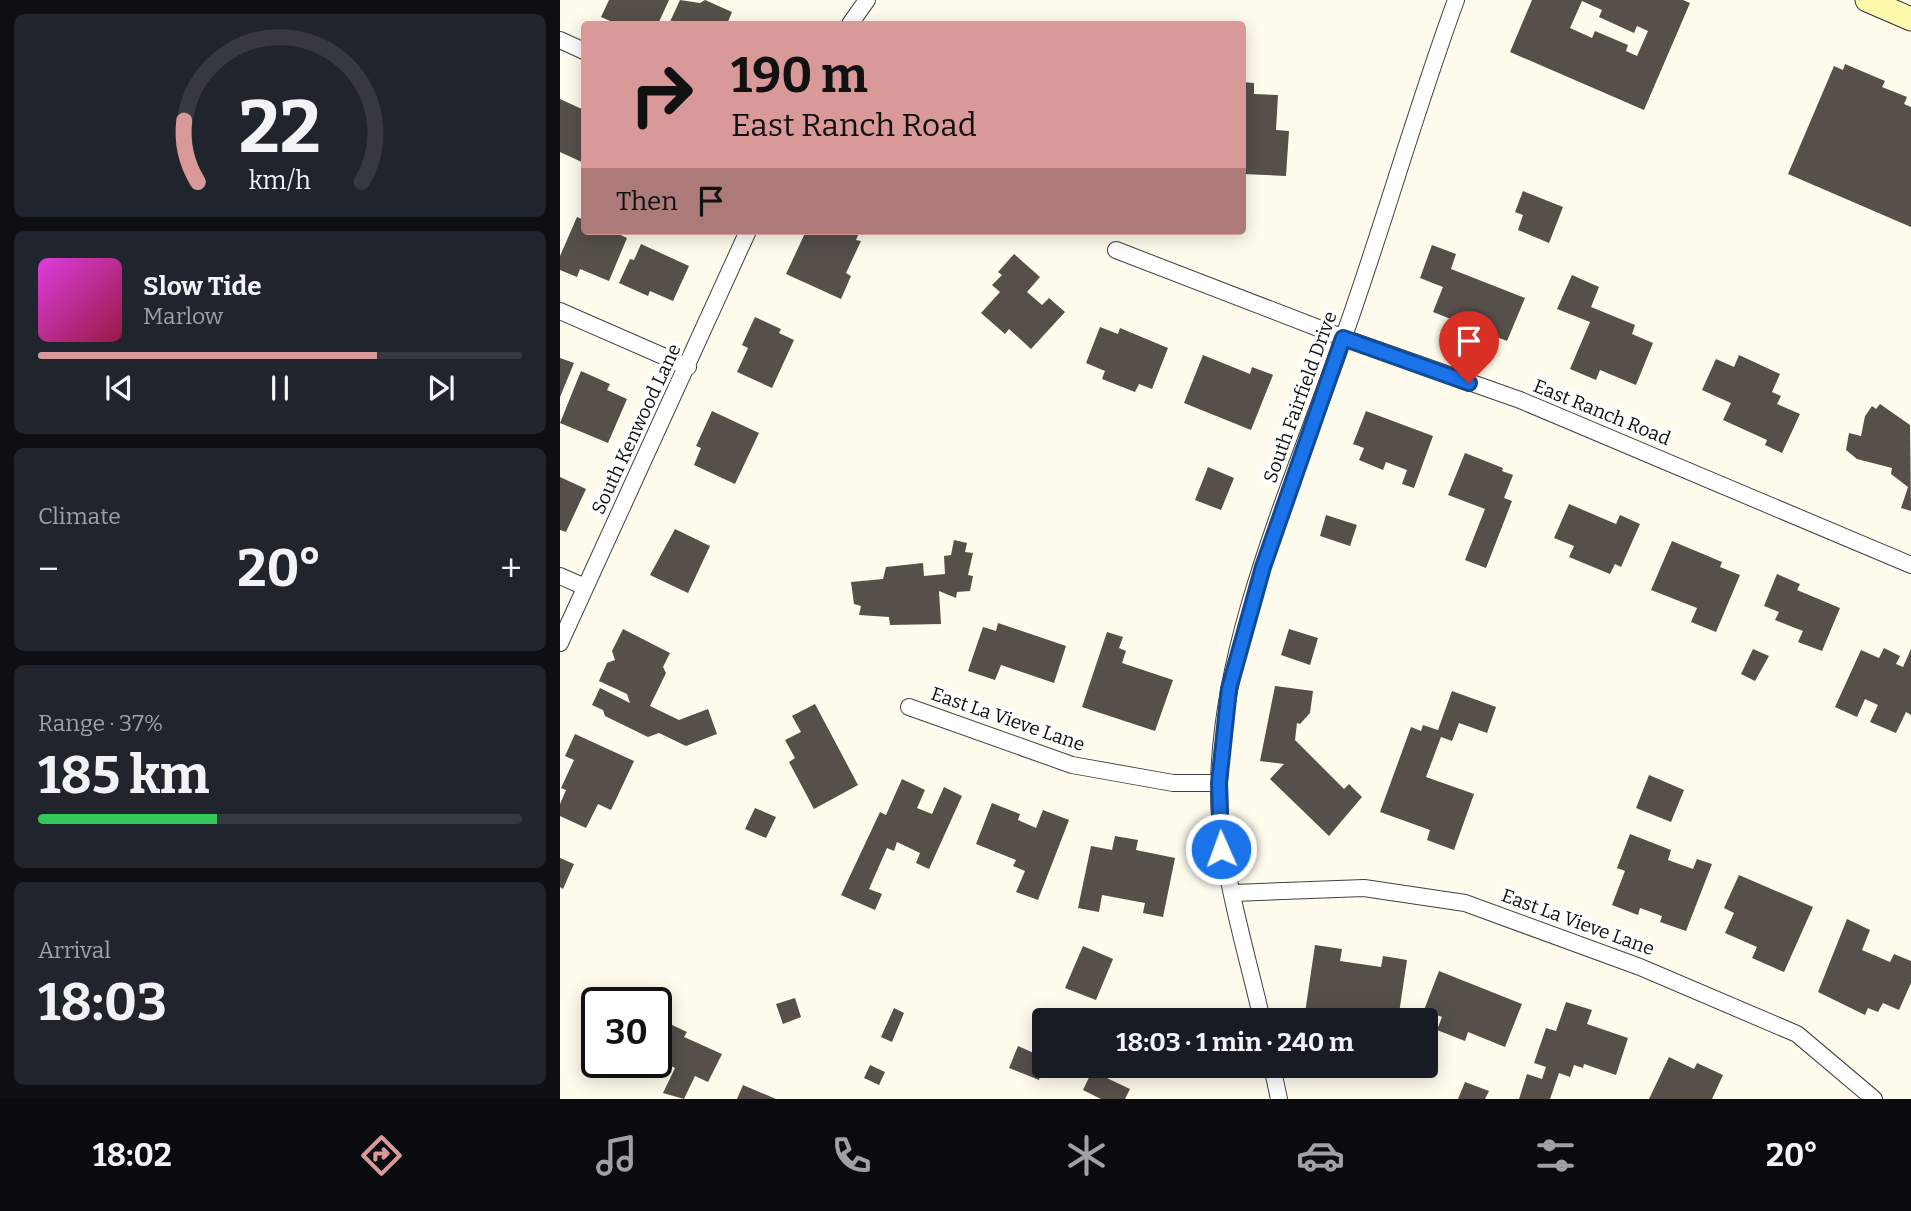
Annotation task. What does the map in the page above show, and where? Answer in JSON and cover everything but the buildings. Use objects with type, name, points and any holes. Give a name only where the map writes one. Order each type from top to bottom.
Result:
[{"type":"main road","points":[[1867,0],[1911,19]]},
{"type":"street","points":[[852,21],[867,0]]},
{"type":"street","name":"South Fairfield Drive","points":[[1259,1008],[1234,893],[1221,849],[1219,783],[1229,689],[1255,593],[1456,0]]},
{"type":"street","points":[[560,40],[581,50]]},
{"type":"street","name":"South Kenwood Lane","points":[[560,643],[746,235]]},
{"type":"street","name":"East Ranch Road","points":[[1116,250],[1343,338],[1532,405],[1911,565]]},
{"type":"street","points":[[560,311],[688,367]]},
{"type":"street","points":[[560,576],[585,587]]},
{"type":"street","name":"East La Vieve Lane","points":[[909,707],[1072,765],[1173,783],[1219,783]]},
{"type":"street","name":"East La Vieve Lane","points":[[1234,893],[1364,888],[1465,903],[1640,967],[1797,1034],[1874,1099]]},
{"type":"street","points":[[1275,1078],[1279,1099]]},
{"type":"route","points":[[1221,849],[1219,783],[1229,689],[1263,567],[1343,338],[1469,383]]}]
